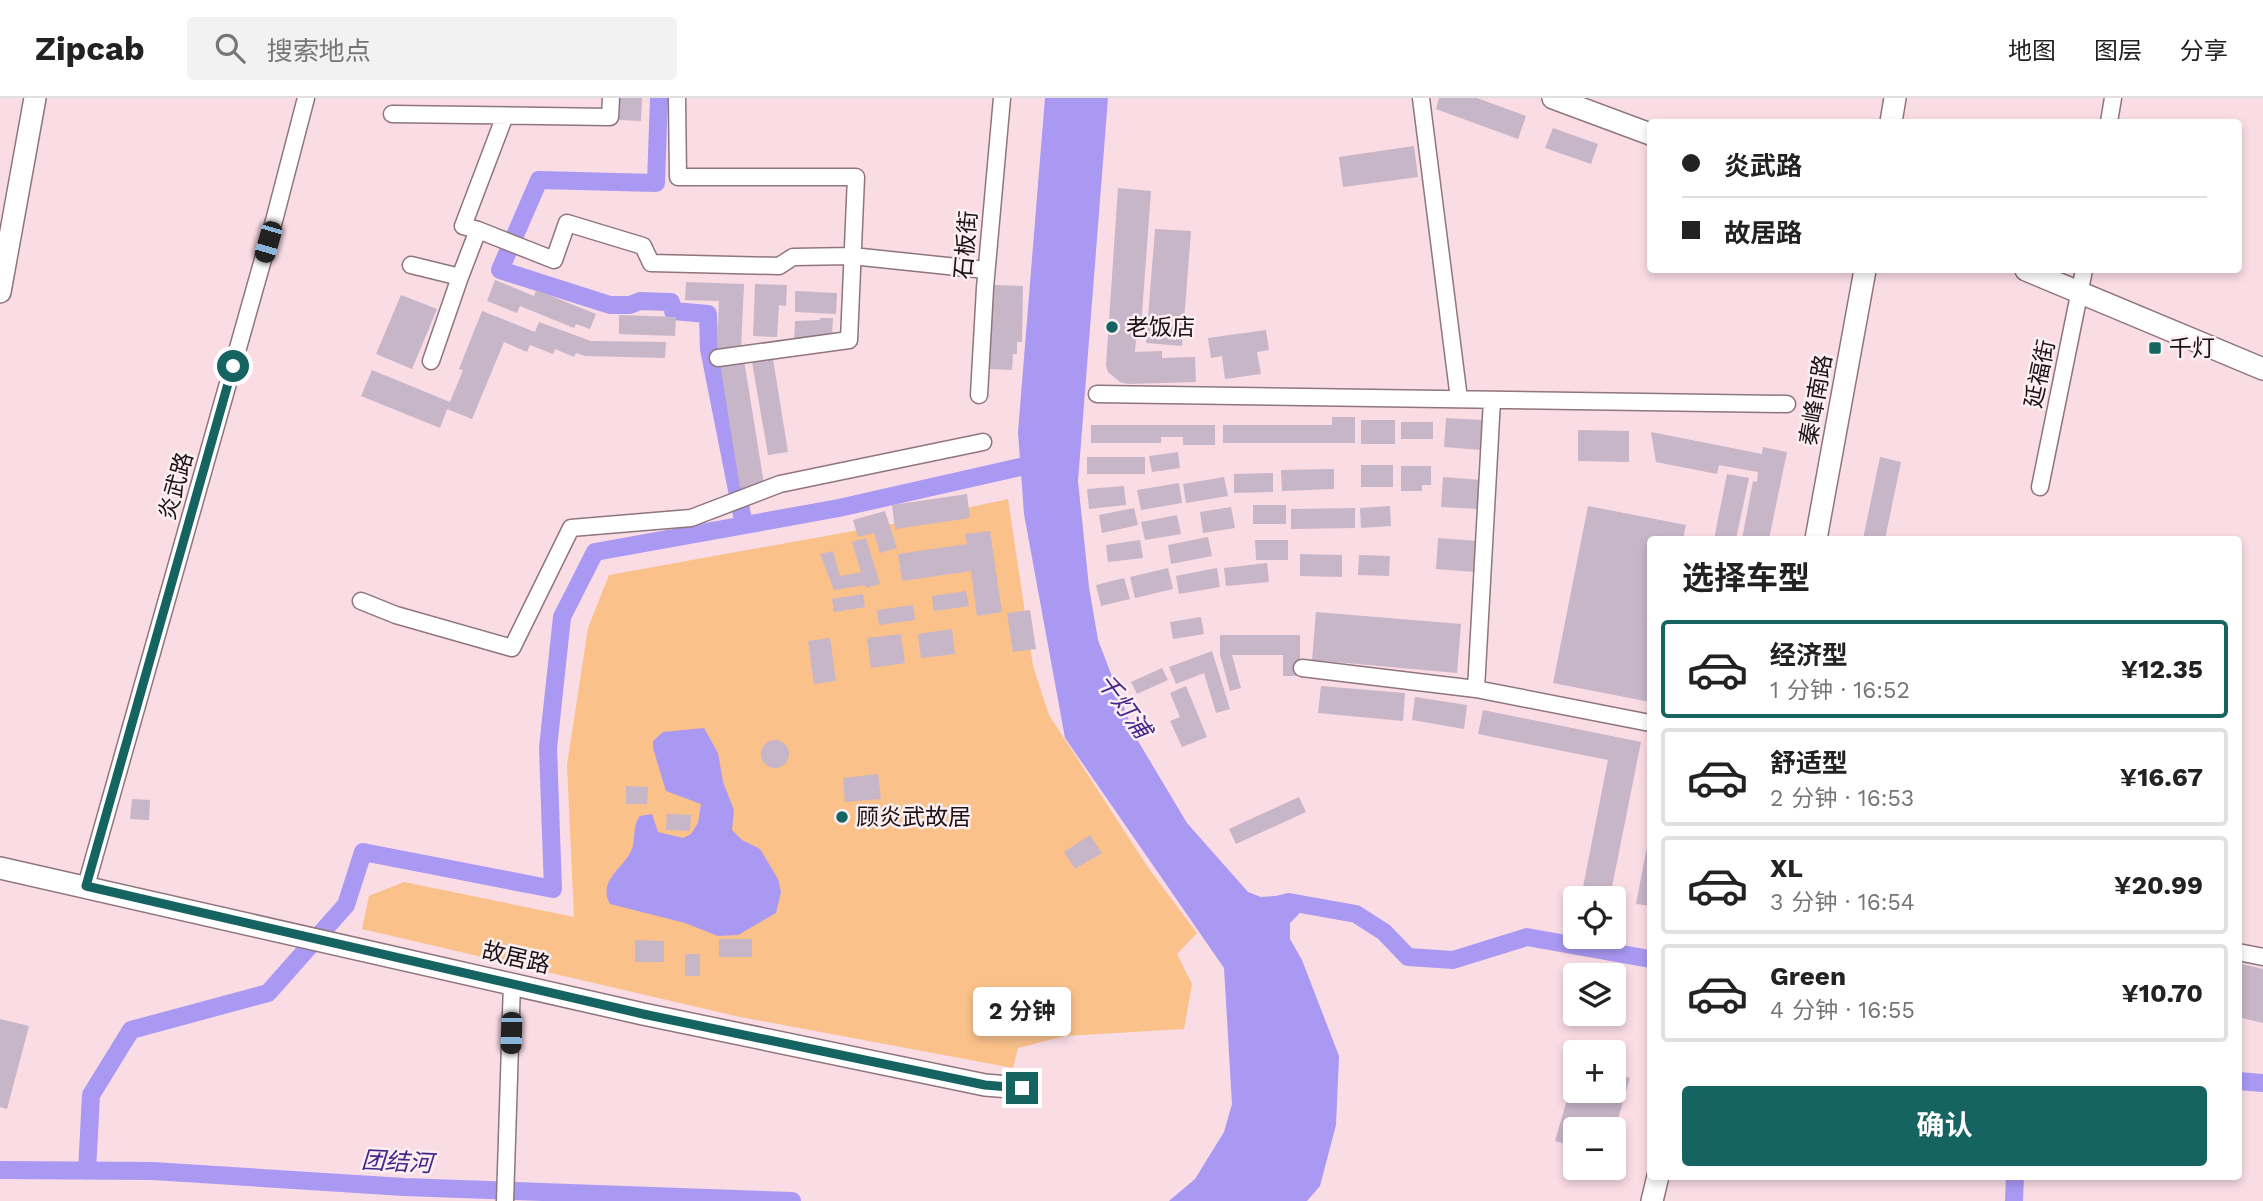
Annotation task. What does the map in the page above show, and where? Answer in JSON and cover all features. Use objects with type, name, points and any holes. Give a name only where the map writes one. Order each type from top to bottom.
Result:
[{"type":"street","points":[[0,292],[35,98]]},
{"type":"street","name":"炎武路","points":[[86,886],[272,229],[306,98]]},
{"type":"street","points":[[392,114],[504,118],[610,117],[611,98]]},
{"type":"street","points":[[677,98],[678,177],[856,177],[849,340],[718,358]]},
{"type":"street","name":"石板街","points":[[979,396],[986,270],[1002,98]]},
{"type":"street","points":[[1421,98],[1459,399]]},
{"type":"street","points":[[1553,98],[1647,133]]},
{"type":"street","points":[[1892,119],[1895,98]]},
{"type":"street","points":[[2110,119],[2113,98]]},
{"type":"street","points":[[504,118],[463,226],[554,260],[567,223],[643,246],[651,263],[779,267],[793,257],[852,256],[986,270]]},
{"type":"street","points":[[431,361],[478,230]]},
{"type":"street","points":[[411,265],[460,278]]},
{"type":"street","name":"秦峰南路","points":[[1817,536],[1864,273]]},
{"type":"street","points":[[2033,273],[2263,369]]},
{"type":"street","name":"延福街","points":[[2039,487],[2083,273]]},
{"type":"street","points":[[1097,394],[1787,404]]},
{"type":"street","points":[[1476,689],[1492,400]]},
{"type":"street","points":[[360,601],[396,615],[512,648],[571,528],[691,518],[780,484],[983,442]]},
{"type":"street","points":[[1302,668],[1476,689],[1647,722]]},
{"type":"street","name":"故居路","points":[[0,868],[643,1014],[985,1085],[1022,1088]]},
{"type":"street","points":[[2242,953],[2263,957]]},
{"type":"street","points":[[505,1201],[512,984]]},
{"type":"street","points":[[1652,1201],[1657,1180]]},
{"type":"shaded area","points":[[1045,98],[1108,98],[1078,481],[1089,587],[1098,640],[1135,736],[1187,823],[1248,892],[1261,897],[1288,895],[1299,905],[1299,914],[1290,923],[1290,939],[1302,960],[1339,1056],[1336,1125],[1320,1186],[1307,1201],[1169,1201],[1195,1179],[1224,1132],[1232,1104],[1224,968],[1065,738],[1024,514],[1018,432]]},
{"type":"shaded area","name":"顾炎武故居","points":[[1008,499],[1033,666],[1049,715],[1149,869],[1197,933],[1177,954],[1192,984],[1184,1029],[1065,1036],[1018,1048],[1013,1068],[740,1017],[362,929],[369,896],[404,882],[574,917],[567,765],[588,628],[609,575],[892,524]]},
{"type":"shaded area","points":[[704,728],[718,753],[723,782],[734,810],[732,830],[742,840],[760,849],[778,879],[781,892],[776,913],[738,935],[718,936],[685,923],[610,904],[607,896],[609,881],[632,849],[640,816],[652,814],[658,832],[683,838],[691,834],[698,823],[701,804],[666,791],[653,741],[663,732]]},
{"type":"building","points":[[620,98],[642,98],[641,121],[619,120]]},
{"type":"building","points":[[1439,98],[1477,98],[1526,116],[1518,139],[1436,109]]},
{"type":"building","points":[[1553,128],[1598,144],[1591,164],[1545,148]]},
{"type":"building","points":[[1414,146],[1418,177],[1343,187],[1339,157]]},
{"type":"building","points":[[1118,188],[1151,191],[1140,340],[1136,340],[1135,352],[1162,351],[1162,358],[1195,357],[1196,382],[1128,384],[1120,382],[1108,372],[1106,365]]},
{"type":"building","points":[[1155,229],[1191,231],[1182,346],[1146,343]]},
{"type":"building","points":[[495,280],[534,296],[536,290],[596,314],[590,329],[576,324],[574,328],[520,306],[517,313],[487,301]]},
{"type":"building","points":[[686,282],[744,284],[741,349],[717,348],[719,301],[685,300]]},
{"type":"building","points":[[755,284],[787,285],[786,306],[779,305],[777,337],[753,336]]},
{"type":"building","points":[[994,285],[1023,286],[1022,342],[1017,342],[1017,354],[1013,354],[1012,370],[988,369]]},
{"type":"building","points":[[795,291],[837,293],[836,314],[795,312]]},
{"type":"building","points":[[401,295],[437,309],[412,369],[376,354]]},
{"type":"building","points":[[482,311],[535,332],[539,322],[591,341],[666,342],[665,358],[585,356],[576,353],[574,357],[555,349],[553,354],[530,345],[527,352],[504,342],[472,419],[447,409],[440,428],[361,396],[372,370],[450,402],[463,370],[459,369]]},
{"type":"building","points":[[619,315],[676,317],[675,336],[619,334]]},
{"type":"building","points":[[833,318],[832,335],[819,335],[819,342],[794,341],[795,321]]},
{"type":"building","points":[[1266,330],[1269,350],[1257,352],[1261,374],[1225,379],[1222,356],[1211,358],[1208,338]]},
{"type":"building","points":[[773,359],[788,452],[768,455],[752,362]]},
{"type":"building","points":[[744,360],[764,484],[740,488],[720,364]]},
{"type":"building","points":[[1332,417],[1355,417],[1355,443],[1223,443],[1223,425],[1332,425]]},
{"type":"building","points":[[1446,418],[1482,420],[1481,450],[1444,447]]},
{"type":"building","points":[[1361,420],[1395,420],[1395,444],[1361,444]]},
{"type":"building","points":[[1401,422],[1433,422],[1433,439],[1401,439]]},
{"type":"building","points":[[1091,425],[1215,425],[1215,445],[1183,445],[1183,437],[1161,437],[1161,443],[1091,443]]},
{"type":"building","points":[[1578,430],[1629,431],[1629,462],[1578,461]]},
{"type":"building","points":[[1651,432],[1762,454],[1763,447],[1787,452],[1770,536],[1743,536],[1753,481],[1757,482],[1758,472],[1719,465],[1717,474],[1656,462]]},
{"type":"building","points":[[1178,452],[1180,468],[1152,472],[1149,456]]},
{"type":"building","points":[[1087,457],[1145,457],[1145,474],[1087,474]]},
{"type":"building","points":[[1880,457],[1901,462],[1886,536],[1864,536]]},
{"type":"building","points":[[1361,465],[1393,465],[1393,487],[1361,487]]},
{"type":"building","points":[[1401,466],[1431,466],[1431,485],[1422,485],[1422,491],[1401,491]]},
{"type":"building","points":[[1334,469],[1334,489],[1282,491],[1281,470]]},
{"type":"building","points":[[1273,473],[1273,492],[1234,493],[1234,474]]},
{"type":"building","points":[[1727,474],[1749,478],[1737,536],[1715,536]]},
{"type":"building","points":[[1224,477],[1228,496],[1186,503],[1183,484]]},
{"type":"building","points":[[1443,477],[1481,480],[1479,509],[1441,507]]},
{"type":"building","points":[[1179,483],[1182,503],[1141,510],[1137,490]]},
{"type":"building","points":[[1124,486],[1126,505],[1089,509],[1087,489]]},
{"type":"building","points":[[967,494],[970,518],[895,529],[892,505]]},
{"type":"building","points":[[1253,505],[1286,505],[1286,524],[1253,524]]},
{"type":"building","points":[[1390,506],[1391,526],[1361,528],[1360,508]]},
{"type":"building","points":[[1588,506],[1686,525],[1684,536],[1647,536],[1647,701],[1553,683]]},
{"type":"building","points":[[1231,507],[1235,528],[1203,533],[1200,512]]},
{"type":"building","points":[[1134,508],[1138,525],[1102,533],[1099,515]]},
{"type":"building","points":[[1355,508],[1355,528],[1291,529],[1291,509]]},
{"type":"building","points":[[885,511],[897,548],[880,553],[874,533],[858,537],[853,520]]},
{"type":"building","points":[[1177,515],[1181,534],[1145,540],[1141,522]]},
{"type":"building","points":[[990,531],[1002,612],[977,616],[971,571],[902,581],[898,554],[967,544],[965,534]]},
{"type":"building","points":[[1208,537],[1212,556],[1171,564],[1168,545]]},
{"type":"building","points":[[866,538],[880,584],[866,588],[865,585],[834,590],[820,554],[833,551],[840,576],[861,572],[852,542]]},
{"type":"building","points":[[1438,538],[1477,541],[1475,572],[1436,569]]},
{"type":"building","points":[[1140,540],[1143,558],[1108,562],[1106,545]]},
{"type":"building","points":[[1255,540],[1288,540],[1288,560],[1256,560]]},
{"type":"building","points":[[1300,554],[1342,555],[1342,577],[1300,576]]},
{"type":"building","points":[[1359,555],[1390,556],[1389,576],[1358,575]]},
{"type":"building","points":[[1267,563],[1269,582],[1226,586],[1224,568]]},
{"type":"building","points":[[1168,568],[1173,589],[1135,598],[1130,577]]},
{"type":"building","points":[[1217,568],[1220,587],[1179,594],[1176,576]]},
{"type":"building","points":[[1124,578],[1130,599],[1101,606],[1096,585]]},
{"type":"building","points":[[966,591],[969,606],[934,611],[932,596]]},
{"type":"building","points":[[863,594],[865,607],[834,612],[832,599]]},
{"type":"building","points":[[913,605],[915,620],[879,625],[877,610]]},
{"type":"building","points":[[1030,610],[1036,649],[1013,652],[1007,613]]},
{"type":"building","points":[[1316,612],[1461,624],[1457,673],[1312,660]]},
{"type":"building","points":[[1201,617],[1204,634],[1173,639],[1170,622]]},
{"type":"building","points":[[952,629],[955,654],[921,658],[918,634]]},
{"type":"building","points":[[901,634],[905,663],[871,668],[867,638]]},
{"type":"building","points":[[1220,635],[1300,635],[1300,676],[1283,676],[1283,655],[1232,655],[1241,688],[1230,691],[1220,655]]},
{"type":"building","points":[[830,638],[836,681],[814,684],[808,641]]},
{"type":"building","points":[[1212,651],[1230,709],[1216,713],[1204,673],[1176,684],[1169,667]]},
{"type":"building","points":[[1162,668],[1168,680],[1137,694],[1131,682]]},
{"type":"building","points":[[1186,686],[1207,737],[1182,747],[1170,721],[1180,717],[1170,693]]},
{"type":"building","points":[[1321,686],[1405,693],[1403,721],[1318,713]]},
{"type":"building","points":[[1415,697],[1467,705],[1464,729],[1412,720]]},
{"type":"building","points":[[1483,710],[1641,742],[1612,886],[1583,886],[1608,760],[1478,734]]},
{"type":"building","points":[[775,740],[785,744],[789,754],[785,764],[775,768],[765,764],[761,754],[765,744]]},
{"type":"building","points":[[878,774],[881,799],[845,802],[843,778]]},
{"type":"building","points":[[626,786],[648,787],[647,804],[626,804]]},
{"type":"building","points":[[1299,797],[1306,812],[1236,844],[1229,829]]},
{"type":"building","points":[[132,799],[150,800],[149,820],[130,819]]},
{"type":"building","points":[[667,814],[691,815],[690,831],[666,830]]},
{"type":"building","points":[[1090,835],[1102,853],[1075,869],[1064,852]]},
{"type":"building","points":[[1647,846],[1647,906],[1636,904]]},
{"type":"building","points":[[719,939],[752,939],[752,957],[719,957]]},
{"type":"building","points":[[635,940],[664,941],[664,962],[635,962]]},
{"type":"building","points":[[685,954],[700,954],[700,976],[685,976]]},
{"type":"building","points":[[2242,964],[2263,969],[2263,1023],[2242,1018]]},
{"type":"building","points":[[0,1019],[29,1026],[7,1109],[0,1107]]},
{"type":"building","points":[[1566,1103],[1623,1103],[1619,1117],[1563,1117],[1563,1143],[1555,1141]]},
{"type":"waterway","points":[[659,98],[656,183],[539,180],[500,270],[610,305],[630,305],[640,301],[671,302],[673,311],[708,314],[709,349],[744,525]]},
{"type":"waterway","points":[[87,1171],[91,1095],[131,1030],[268,993],[346,905],[363,852],[553,889],[548,748],[562,617],[595,552],[839,508],[1020,467]]},
{"type":"waterway","points":[[1274,906],[1289,902],[1356,914],[1384,932],[1408,957],[1453,960],[1527,937],[1647,958]]},
{"type":"waterway","points":[[2242,1081],[2263,1083]]},
{"type":"waterway","name":"团结河","points":[[0,1170],[153,1171],[404,1187],[792,1201]]},
{"type":"waterway","points":[[2014,1201],[2015,1180]]},
{"type":"place","name":"老饭店","points":[[1112,327]]},
{"type":"place","name":"千灯","points":[[2155,348]]},
{"type":"place","name":"顾炎武故居","points":[[842,817]]},
{"type":"route","points":[[233,366],[86,886],[643,1014],[985,1085],[1022,1088]]},
{"type":"water label","name":"千灯浦","points":[[1124,706]]}]
